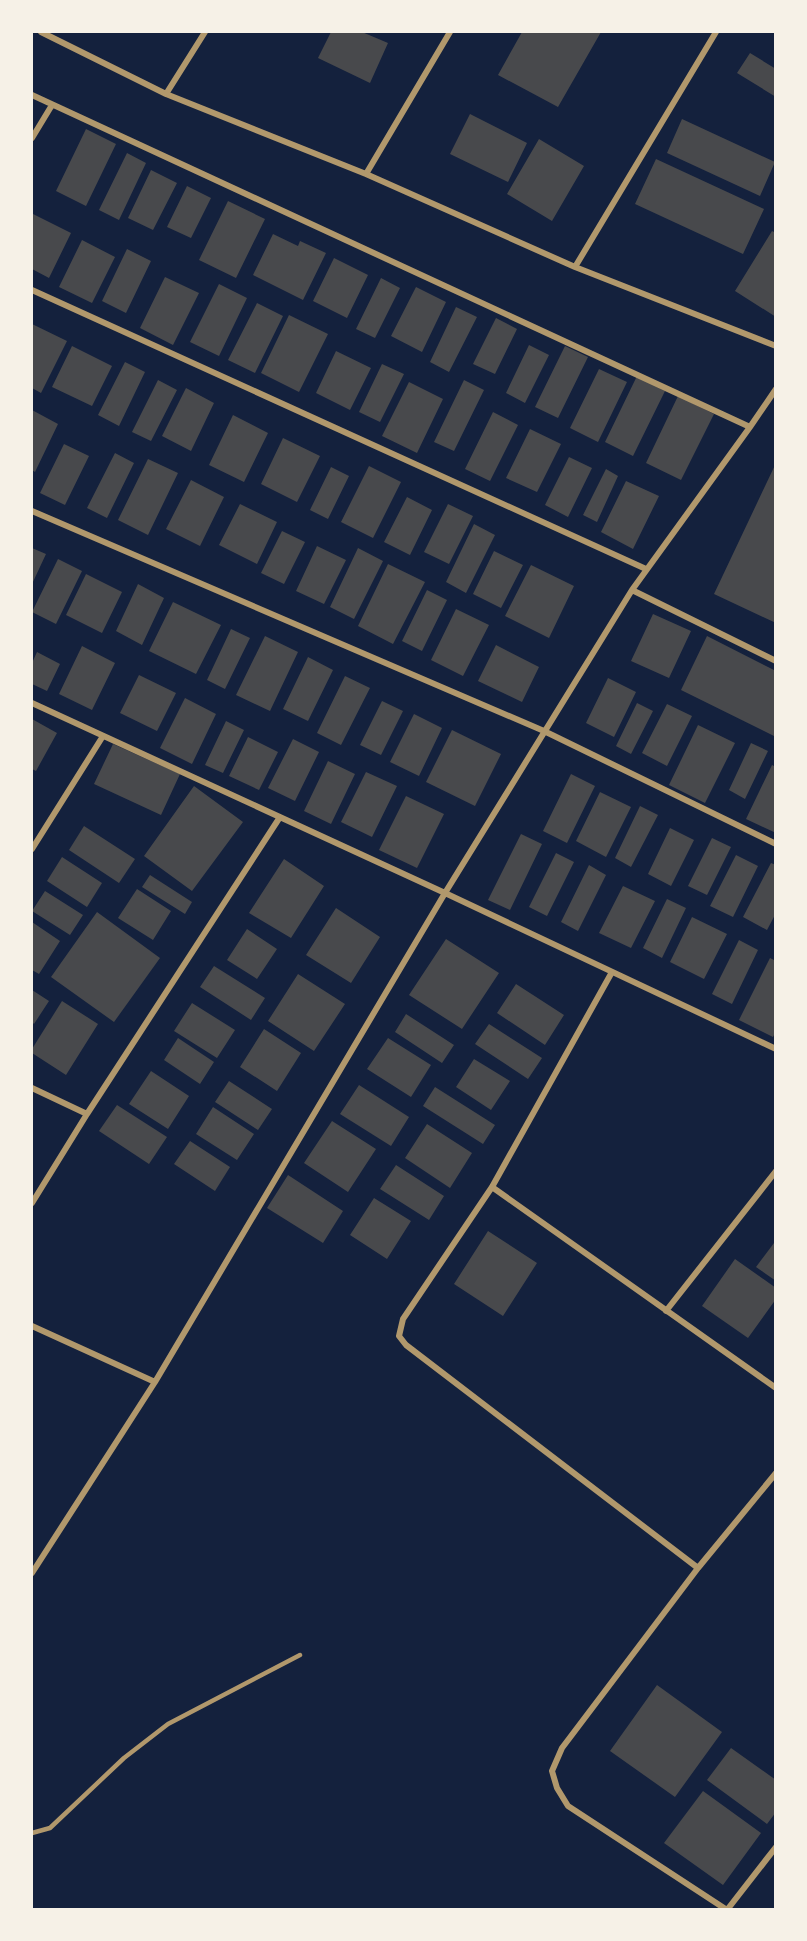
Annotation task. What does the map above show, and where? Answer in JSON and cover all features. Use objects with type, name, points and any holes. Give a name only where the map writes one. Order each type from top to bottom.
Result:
[{"type":"street","points":[[41,32],[166,94],[366,174],[575,267],[776,346]]},
{"type":"street","points":[[166,94],[205,32]]},
{"type":"street","points":[[366,174],[450,32]]},
{"type":"street","points":[[575,267],[716,32]]},
{"type":"street","points":[[32,95],[750,427]]},
{"type":"street","points":[[32,138],[52,105]]},
{"type":"street","points":[[32,290],[646,569]]},
{"type":"street","points":[[32,1573],[155,1382],[445,893],[632,590],[776,389]]},
{"type":"street","points":[[32,511],[544,731],[776,844]]},
{"type":"street","points":[[632,590],[776,662]]},
{"type":"street","points":[[32,703],[445,893],[776,1049]]},
{"type":"street","points":[[32,849],[103,736]]},
{"type":"street","points":[[32,1203],[87,1114],[280,817]]},
{"type":"street","points":[[612,972],[492,1187],[403,1319],[399,1336],[406,1345],[698,1568]]},
{"type":"street","points":[[32,1088],[87,1114]]},
{"type":"street","points":[[666,1311],[776,1171]]},
{"type":"street","points":[[492,1187],[776,1388]]},
{"type":"street","points":[[32,1326],[155,1382]]},
{"type":"street","points":[[776,1473],[698,1568],[562,1748],[552,1772],[557,1788],[568,1806],[727,1910],[776,1847]]},
{"type":"lane","points":[[32,1833],[50,1828],[124,1758],[168,1725],[300,1655]]},
{"type":"building","points":[[331,32],[362,32],[388,43],[370,83],[318,58]]},
{"type":"building","points":[[522,32],[601,32],[558,107],[498,75]]},
{"type":"building","points":[[750,53],[776,69],[776,97],[737,73]]},
{"type":"building","points":[[470,114],[527,143],[508,182],[450,154]]},
{"type":"building","points":[[682,119],[775,162],[760,196],[667,153]]},
{"type":"building","points":[[86,129],[116,144],[86,206],[56,191]]},
{"type":"building","points":[[539,139],[584,166],[552,221],[507,194]]},
{"type":"building","points":[[127,153],[146,163],[119,220],[99,210]]},
{"type":"building","points":[[656,159],[764,209],[743,254],[635,204]]},
{"type":"building","points":[[151,170],[177,183],[153,230],[128,218]]},
{"type":"building","points":[[187,186],[211,198],[191,238],[167,227]]},
{"type":"building","points":[[228,201],[265,219],[236,278],[199,260]]},
{"type":"building","points":[[33,214],[71,233],[49,278],[32,269]]},
{"type":"building","points":[[772,231],[776,233],[776,317],[735,291]]},
{"type":"building","points":[[273,234],[298,246],[300,241],[326,253],[303,300],[253,275]]},
{"type":"building","points":[[82,240],[115,257],[92,303],[59,287]]},
{"type":"building","points":[[127,249],[151,261],[126,313],[102,301]]},
{"type":"building","points":[[334,258],[368,275],[347,318],[313,301]]},
{"type":"building","points":[[165,277],[199,293],[173,345],[140,328]]},
{"type":"building","points":[[381,278],[400,288],[375,338],[356,329]]},
{"type":"building","points":[[219,284],[247,298],[219,356],[190,342]]},
{"type":"building","points":[[416,287],[446,302],[422,352],[391,336]]},
{"type":"building","points":[[257,303],[283,316],[255,373],[228,360]]},
{"type":"building","points":[[456,307],[477,317],[449,372],[430,362]]},
{"type":"building","points":[[289,315],[328,334],[299,392],[261,373]]},
{"type":"building","points":[[496,318],[517,329],[495,374],[473,364]]},
{"type":"building","points":[[32,324],[67,341],[41,393],[32,388]]},
{"type":"building","points":[[529,345],[549,355],[525,403],[506,393]]},
{"type":"building","points":[[72,346],[112,366],[92,406],[52,387]]},
{"type":"building","points":[[565,346],[588,357],[558,418],[535,407]]},
{"type":"building","points":[[336,351],[371,368],[350,410],[316,393]]},
{"type":"building","points":[[125,362],[145,372],[119,426],[98,415]]},
{"type":"building","points":[[382,364],[404,374],[380,422],[359,412]]},
{"type":"building","points":[[599,369],[627,382],[598,442],[570,428]]},
{"type":"building","points":[[637,376],[665,391],[633,456],[605,442]]},
{"type":"building","points":[[158,380],[177,390],[151,441],[132,432]]},
{"type":"building","points":[[464,380],[484,390],[454,451],[434,442]]},
{"type":"building","points":[[409,382],[443,399],[417,453],[382,436]]},
{"type":"building","points":[[186,388],[214,403],[191,451],[162,436]]},
{"type":"building","points":[[678,396],[714,414],[681,480],[646,463]]},
{"type":"building","points":[[32,410],[58,424],[35,472],[32,470]]},
{"type":"building","points":[[493,412],[518,425],[490,481],[465,469]]},
{"type":"building","points":[[233,415],[268,433],[244,482],[209,465]]},
{"type":"building","points":[[530,429],[561,444],[537,492],[506,478]]},
{"type":"building","points":[[283,438],[320,456],[297,502],[261,484]]},
{"type":"building","points":[[64,444],[89,456],[65,505],[40,493]]},
{"type":"building","points":[[115,453],[134,463],[107,518],[87,508]]},
{"type":"building","points":[[569,457],[592,468],[568,517],[545,505]]},
{"type":"building","points":[[148,459],[178,473],[148,535],[118,520]]},
{"type":"building","points":[[776,463],[776,623],[714,594]]},
{"type":"building","points":[[369,466],[401,482],[373,538],[341,522]]},
{"type":"building","points":[[331,467],[349,476],[328,519],[310,510]]},
{"type":"building","points":[[606,469],[618,476],[597,522],[583,515]]},
{"type":"building","points":[[191,480],[224,497],[200,546],[166,529]]},
{"type":"building","points":[[626,481],[659,496],[633,549],[601,532]]},
{"type":"building","points":[[407,497],[432,510],[410,555],[384,542]]},
{"type":"building","points":[[240,504],[277,522],[257,564],[219,545]]},
{"type":"building","points":[[448,504],[473,516],[449,564],[424,552]]},
{"type":"building","points":[[474,524],[495,535],[466,593],[446,582]]},
{"type":"building","points":[[282,531],[305,542],[284,584],[261,573]]},
{"type":"building","points":[[317,546],[346,560],[324,604],[296,591]]},
{"type":"building","points":[[32,548],[46,554],[32,584]]},
{"type":"building","points":[[358,548],[383,561],[354,619],[330,607]]},
{"type":"building","points":[[494,551],[523,565],[501,608],[473,594]]},
{"type":"building","points":[[58,559],[82,571],[56,624],[32,612]]},
{"type":"building","points":[[388,564],[425,582],[393,644],[358,626]]},
{"type":"building","points":[[531,565],[574,586],[549,638],[505,616]]},
{"type":"building","points":[[86,574],[122,592],[102,633],[66,615]]},
{"type":"building","points":[[138,584],[164,598],[142,645],[116,631]]},
{"type":"building","points":[[427,590],[447,600],[422,651],[402,641]]},
{"type":"building","points":[[173,602],[221,625],[196,674],[149,651]]},
{"type":"building","points":[[456,609],[489,625],[463,676],[431,660]]},
{"type":"building","points":[[653,614],[691,631],[669,678],[631,661]]},
{"type":"building","points":[[231,629],[250,638],[225,689],[207,680]]},
{"type":"building","points":[[265,636],[298,652],[270,711],[236,695]]},
{"type":"building","points":[[707,636],[776,671],[776,737],[681,690]]},
{"type":"building","points":[[496,645],[539,667],[522,702],[478,681]]},
{"type":"building","points":[[82,646],[115,663],[92,710],[59,694]]},
{"type":"building","points":[[37,652],[60,664],[47,691],[32,684],[32,663]]},
{"type":"building","points":[[308,657],[333,670],[308,721],[283,709]]},
{"type":"building","points":[[139,675],[176,693],[157,731],[120,713]]},
{"type":"building","points":[[345,676],[370,688],[341,745],[317,733]]},
{"type":"building","points":[[608,678],[636,692],[614,737],[586,723]]},
{"type":"building","points":[[185,698],[216,714],[192,764],[160,748]]},
{"type":"building","points":[[382,701],[403,711],[381,755],[360,745]]},
{"type":"building","points":[[637,703],[653,711],[631,754],[616,746]]},
{"type":"building","points":[[667,704],[692,716],[667,766],[642,753]]},
{"type":"building","points":[[414,714],[442,728],[419,776],[390,762]]},
{"type":"building","points":[[32,719],[57,733],[36,771],[32,769]]},
{"type":"building","points":[[226,721],[244,730],[223,773],[205,765]]},
{"type":"building","points":[[698,725],[735,743],[705,803],[669,785]]},
{"type":"building","points":[[452,730],[501,754],[475,806],[426,782]]},
{"type":"building","points":[[248,737],[278,752],[259,790],[229,776]]},
{"type":"building","points":[[293,739],[319,752],[295,801],[268,788]]},
{"type":"building","points":[[751,743],[768,751],[745,799],[729,790]]},
{"type":"building","points":[[113,744],[180,774],[161,815],[94,784]]},
{"type":"building","points":[[328,761],[355,774],[331,824],[304,811]]},
{"type":"building","points":[[772,765],[776,767],[776,833],[746,819]]},
{"type":"building","points":[[366,772],[397,786],[372,837],[341,822]]},
{"type":"building","points":[[571,774],[595,786],[567,843],[543,831]]},
{"type":"building","points":[[194,786],[243,822],[192,891],[144,856]]},
{"type":"building","points":[[600,792],[631,807],[606,857],[576,841]]},
{"type":"building","points":[[406,796],[444,814],[417,868],[379,850]]},
{"type":"building","points":[[640,806],[658,815],[631,867],[615,858]]},
{"type":"building","points":[[84,826],[135,859],[119,883],[69,850]]},
{"type":"building","points":[[670,828],[694,840],[671,886],[648,874]]},
{"type":"building","points":[[521,834],[542,844],[510,910],[488,900]]},
{"type":"building","points":[[712,838],[731,847],[707,895],[688,886]]},
{"type":"building","points":[[556,853],[574,862],[547,916],[529,907]]},
{"type":"building","points":[[736,855],[758,866],[733,917],[710,906]]},
{"type":"building","points":[[62,857],[102,883],[87,907],[47,881]]},
{"type":"building","points":[[284,859],[324,886],[291,938],[249,913]]},
{"type":"building","points":[[771,863],[776,865],[776,913],[767,930],[743,917]]},
{"type":"building","points":[[589,865],[606,875],[578,931],[561,922]]},
{"type":"building","points":[[150,875],[192,902],[185,914],[142,887]]},
{"type":"building","points":[[623,886],[655,901],[631,948],[599,933]]},
{"type":"building","points":[[137,889],[171,911],[153,940],[118,918]]},
{"type":"building","points":[[45,891],[83,915],[70,935],[32,911]]},
{"type":"building","points":[[667,899],[686,908],[662,958],[643,948]]},
{"type":"building","points":[[336,908],[380,937],[351,983],[306,955]]},
{"type":"building","points":[[97,912],[160,958],[114,1022],[51,977]]},
{"type":"building","points":[[692,917],[727,934],[704,979],[670,962]]},
{"type":"building","points":[[32,922],[60,941],[39,974],[32,970]]},
{"type":"building","points":[[247,929],[277,949],[257,979],[227,960]]},
{"type":"building","points":[[446,939],[499,973],[462,1029],[409,995]]},
{"type":"building","points":[[739,940],[758,950],[732,1004],[712,994]]},
{"type":"building","points":[[770,958],[776,961],[776,1031],[773,1037],[739,1020]]},
{"type":"building","points":[[214,966],[265,998],[251,1020],[200,987]]},
{"type":"building","points":[[298,974],[345,1004],[314,1051],[268,1021]]},
{"type":"building","points":[[516,984],[564,1015],[545,1045],[497,1013]]},
{"type":"building","points":[[32,990],[49,1001],[34,1024],[32,1022]]},
{"type":"building","points":[[62,1001],[98,1024],[66,1075],[32,1053],[32,1049]]},
{"type":"building","points":[[192,1003],[235,1030],[217,1058],[174,1031]]},
{"type":"building","points":[[406,1014],[454,1045],[442,1063],[395,1032]]},
{"type":"building","points":[[489,1024],[542,1058],[528,1079],[475,1044]]},
{"type":"building","points":[[264,1029],[301,1053],[277,1091],[240,1067]]},
{"type":"building","points":[[178,1038],[214,1062],[200,1084],[164,1060]]},
{"type":"building","points":[[388,1038],[431,1065],[411,1097],[367,1069]]},
{"type":"building","points":[[474,1059],[510,1081],[491,1110],[456,1087]]},
{"type":"building","points":[[151,1071],[189,1096],[168,1129],[129,1104]]},
{"type":"building","points":[[229,1081],[272,1109],[258,1130],[215,1102]]},
{"type":"building","points":[[359,1085],[409,1117],[391,1146],[340,1114]]},
{"type":"building","points":[[435,1087],[495,1125],[483,1144],[423,1106]]},
{"type":"building","points":[[117,1105],[167,1137],[149,1164],[99,1131]]},
{"type":"building","points":[[213,1107],[254,1134],[237,1160],[196,1134]]},
{"type":"building","points":[[332,1121],[376,1149],[348,1192],[304,1163]]},
{"type":"building","points":[[427,1124],[472,1153],[450,1188],[405,1158]]},
{"type":"building","points":[[190,1141],[230,1167],[215,1191],[174,1164]]},
{"type":"building","points":[[396,1165],[444,1196],[429,1220],[380,1189]]},
{"type":"building","points":[[288,1175],[343,1211],[323,1243],[267,1208]]},
{"type":"building","points":[[374,1198],[411,1221],[387,1259],[350,1235]]},
{"type":"building","points":[[488,1231],[537,1263],[503,1316],[454,1284]]},
{"type":"building","points":[[774,1243],[776,1244],[776,1281],[756,1267]]},
{"type":"building","points":[[735,1259],[776,1288],[776,1299],[748,1338],[702,1306]]},
{"type":"building","points":[[657,1685],[722,1732],[675,1797],[610,1751]]},
{"type":"building","points":[[731,1748],[776,1780],[776,1812],[767,1824],[707,1780]]},
{"type":"building","points":[[703,1791],[761,1833],[723,1885],[664,1843]]}]
